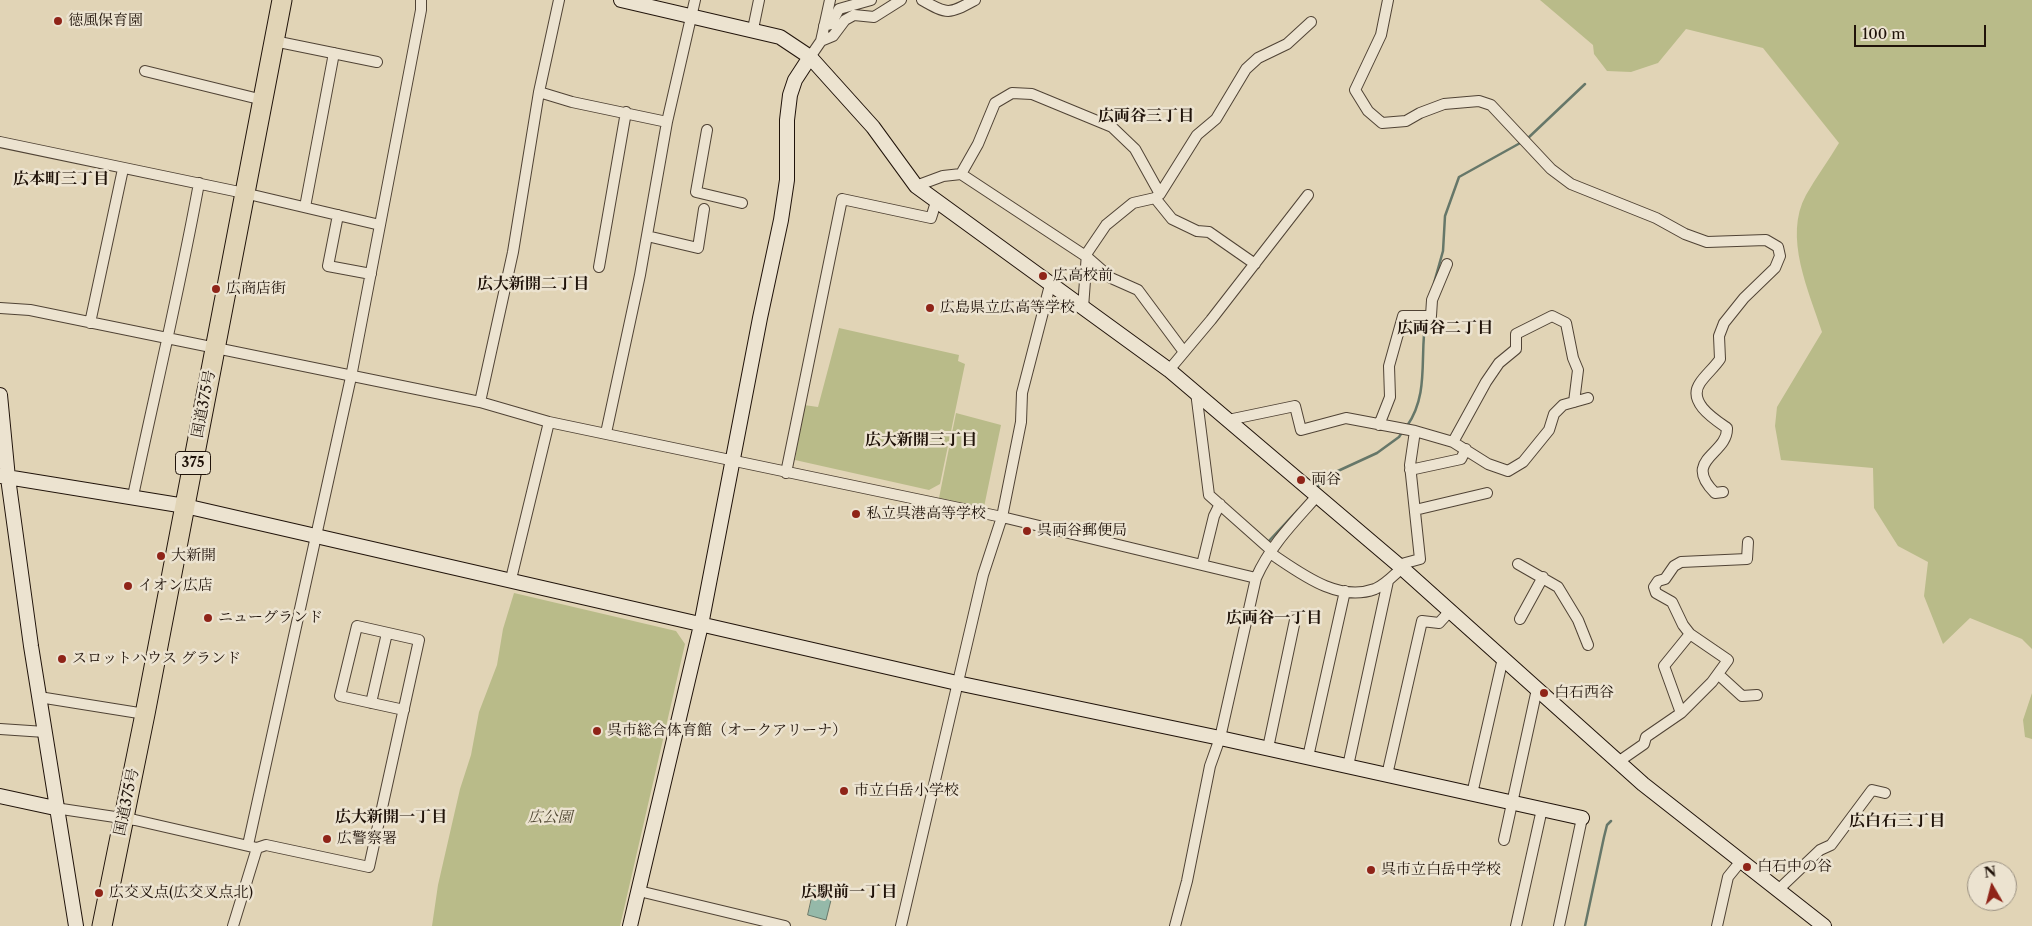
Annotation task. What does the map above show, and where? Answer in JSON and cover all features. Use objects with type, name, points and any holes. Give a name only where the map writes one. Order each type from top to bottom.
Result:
[{"type":"highway","name":"国道375号","points":[[102,926],[129,819],[190,507],[279,42],[282,0]]},
{"type":"highway","name":"国道375号","points":[[249,194],[263,100],[292,0]]},
{"type":"highway","name":"国道375号","points":[[114,926],[145,714],[190,507]]},
{"type":"street","points":[[233,926],[252,846],[315,535],[351,377],[421,10],[421,0]]},
{"type":"street","points":[[480,402],[513,252],[539,92],[559,0]]},
{"type":"street","points":[[606,433],[647,236],[667,122],[695,0]]},
{"type":"street","points":[[753,29],[759,0]]},
{"type":"street","points":[[630,926],[701,625],[781,220],[787,180],[787,120],[790,95],[795,80],[821,41],[830,0]]},
{"type":"street","points":[[824,26],[830,24],[839,9],[844,6],[871,0]]},
{"type":"street","points":[[821,41],[834,36],[845,20],[854,15],[874,17],[901,0]]},
{"type":"street","points":[[922,0],[939,10],[952,12],[975,0]]},
{"type":"street","points":[[1388,0],[1381,35],[1354,90],[1368,111],[1382,123],[1406,121],[1420,113],[1444,104],[1479,100],[1491,105],[1551,169],[1571,184],[1656,218],[1685,234],[1707,242],[1766,240],[1778,247],[1780,256],[1774,268],[1744,298],[1724,323],[1719,336],[1720,359],[1698,387],[1697,394],[1704,411],[1727,428],[1724,439],[1704,466],[1702,476],[1715,492],[1723,492]]},
{"type":"street","points":[[628,1],[753,29],[780,37],[810,57],[873,127],[916,186],[1169,370],[1196,392],[1400,566],[1643,784],[1824,926]]},
{"type":"street","points":[[1083,308],[1088,253],[1106,225],[1133,203],[1157,196],[1197,135],[1216,118],[1246,69],[1258,58],[1287,44],[1312,22]]},
{"type":"street","points":[[279,42],[377,62]]},
{"type":"street","points":[[305,207],[334,53]]},
{"type":"street","points":[[145,71],[263,100]]},
{"type":"street","points":[[539,92],[572,102],[667,122]]},
{"type":"street","points":[[961,174],[978,144],[995,103],[1012,93],[1032,94],[1112,127],[1135,149],[1157,196],[1172,219],[1197,231],[1209,232],[1255,264]]},
{"type":"street","points":[[599,267],[626,112]]},
{"type":"street","points":[[707,130],[696,192],[742,202]]},
{"type":"street","points":[[0,142],[123,169],[199,183],[380,225]]},
{"type":"street","points":[[90,323],[123,169]]},
{"type":"street","points":[[916,186],[943,176],[961,174],[1087,257],[1111,278],[1138,290],[1184,352]]},
{"type":"street","points":[[133,496],[182,279],[199,183]]},
{"type":"street","points":[[1169,370],[1308,195]]},
{"type":"street","points":[[786,473],[842,199],[931,218],[936,202]]},
{"type":"street","points":[[647,236],[698,248],[704,209]]},
{"type":"street","points":[[338,215],[328,266],[371,274]]},
{"type":"street","points":[[1379,425],[1390,397],[1389,366],[1404,316],[1431,316],[1432,300],[1447,264]]},
{"type":"street","points":[[901,926],[983,575],[1002,516],[1021,422],[1022,393],[1050,285]]},
{"type":"street","points":[[0,308],[30,310],[480,402],[550,422],[733,459],[786,473],[1002,516],[1256,578]]},
{"type":"street","points":[[1453,442],[1490,375],[1499,362],[1516,349],[1516,334],[1552,316],[1566,323],[1569,333],[1573,358],[1578,370],[1574,402]]},
{"type":"street","points":[[1196,392],[1209,495],[1271,551],[1314,581],[1345,592],[1375,589],[1388,581],[1400,566],[1420,559],[1410,470],[1415,431]]},
{"type":"street","points":[[0,395],[4,477],[45,732],[55,808],[76,926]]},
{"type":"street","points":[[1228,420],[1295,406],[1301,430],[1346,418],[1415,431],[1453,442],[1488,464],[1508,471],[1523,462],[1542,440],[1549,430],[1554,414],[1563,405],[1588,398]]},
{"type":"street","points":[[511,579],[550,422]]},
{"type":"street","points":[[1410,470],[1461,459],[1466,449]]},
{"type":"street","points":[[4,477],[133,496],[190,507],[511,579],[701,625],[957,683],[1268,748],[1582,818],[1558,926]]},
{"type":"street","points":[[1415,510],[1487,493]]},
{"type":"street","points":[[1175,926],[1187,881],[1210,766],[1220,738],[1256,578],[1271,551],[1317,496]]},
{"type":"street","points":[[1202,565],[1214,516],[1220,504]]},
{"type":"street","points":[[1618,762],[1644,744],[1646,737],[1681,713],[1719,674],[1728,660],[1690,634],[1672,602],[1656,593],[1654,587],[1658,580],[1665,579],[1674,566],[1681,562],[1747,559],[1748,542]]},
{"type":"street","points":[[1518,564],[1558,587],[1578,620],[1588,645]]},
{"type":"street","points":[[1520,619],[1543,577]]},
{"type":"street","points":[[1348,766],[1388,581]]},
{"type":"street","points":[[1308,757],[1345,592]]},
{"type":"street","points":[[1387,775],[1422,621],[1439,623],[1450,611]]},
{"type":"street","points":[[1268,748],[1295,620]]},
{"type":"street","points":[[0,796],[55,808],[129,819],[252,846],[266,845],[369,867],[404,710],[419,640],[357,626],[340,696],[404,710]]},
{"type":"street","points":[[371,703],[387,633]]},
{"type":"street","points":[[1681,713],[1664,666],[1690,634]]},
{"type":"street","points":[[1472,794],[1503,658]]},
{"type":"street","points":[[1719,674],[1742,696],[1757,695]]},
{"type":"street","points":[[1504,840],[1536,689]]},
{"type":"street","points":[[39,698],[145,714]]},
{"type":"street","points":[[0,729],[45,732]]},
{"type":"street","points":[[1778,890],[1820,850],[1831,845],[1872,790],[1885,793]]},
{"type":"street","points":[[1516,926],[1542,809]]},
{"type":"street","points":[[1717,926],[1728,877],[1741,861]]},
{"type":"street","points":[[639,891],[785,926]]},
{"type":"green space","points":[[1540,0],[2032,0],[2032,649],[2022,639],[1970,618],[1943,644],[1924,596],[1928,562],[1898,546],[1874,508],[1873,468],[1781,460],[1775,426],[1777,407],[1822,332],[1800,264],[1797,228],[1800,211],[1806,195],[1839,143],[1763,48],[1686,29],[1658,63],[1631,72],[1607,71],[1594,54],[1593,45]]},
{"type":"green space","points":[[839,328],[959,355],[958,361],[965,364],[940,484],[929,490],[795,460],[804,405],[818,407]]},
{"type":"green space","points":[[956,413],[1001,425],[984,507],[939,498]]},
{"type":"green space","name":"広公園","points":[[514,593],[676,631],[685,644],[620,926],[432,926],[438,885],[460,789],[471,755],[479,712],[497,665],[503,629]]},
{"type":"green space","points":[[2032,693],[2032,739],[2025,737],[2023,720]]},
{"type":"shaded area","points":[[815,884],[834,888],[826,920],[808,915]]},
{"type":"waterway","points":[[1527,139],[1585,84]]},
{"type":"waterway","points":[[1434,283],[1443,251],[1445,216],[1459,177],[1522,142]]},
{"type":"waterway","points":[[1407,426],[1419,400],[1426,318]]},
{"type":"waterway","points":[[1316,489],[1327,476],[1377,453],[1399,437],[1403,431]]},
{"type":"waterway","points":[[1267,543],[1298,510]]},
{"type":"waterway","points":[[1585,926],[1604,837],[1607,825],[1611,821]]},
{"type":"place","name":"徳風保育園","points":[[58,21]]},
{"type":"place","name":"広高校前","points":[[1043,276]]},
{"type":"place","name":"広商店街","points":[[216,289]]},
{"type":"place","name":"広島県立広高等学校","points":[[930,308]]},
{"type":"place","name":"両谷","points":[[1301,480]]},
{"type":"place","name":"私立呉港高等学校","points":[[856,514]]},
{"type":"place","name":"呉両谷郵便局","points":[[1027,531]]},
{"type":"place","name":"大新開","points":[[161,556]]},
{"type":"place","name":"イオン広店","points":[[128,586]]},
{"type":"place","name":"ニューグランド","points":[[208,618]]},
{"type":"place","name":"スロットハウス グランド","points":[[62,659]]},
{"type":"place","name":"白石西谷","points":[[1544,693]]},
{"type":"place","name":"呉市総合体育館（オークアリーナ）","points":[[597,731]]},
{"type":"place","name":"市立白岳小学校","points":[[844,791]]},
{"type":"place","name":"広警察署","points":[[327,839]]},
{"type":"place","name":"白石中の谷","points":[[1747,867]]},
{"type":"place","name":"呉市立白岳中学校","points":[[1371,870]]},
{"type":"place","name":"広交叉点(広交叉点北)","points":[[99,893]]},
{"type":"district","name":"広両谷三丁目","points":[[1146,116]]},
{"type":"district","name":"広本町三丁目","points":[[61,179]]},
{"type":"district","name":"広大新開二丁目","points":[[533,284]]},
{"type":"district","name":"広両谷二丁目","points":[[1445,328]]},
{"type":"district","name":"広大新開三丁目","points":[[921,440]]},
{"type":"district","name":"広両谷一丁目","points":[[1274,618]]},
{"type":"district","name":"広大新開一丁目","points":[[391,817]]},
{"type":"district","name":"広白石三丁目","points":[[1897,821]]},
{"type":"district","name":"広駅前一丁目","points":[[849,892]]}]
